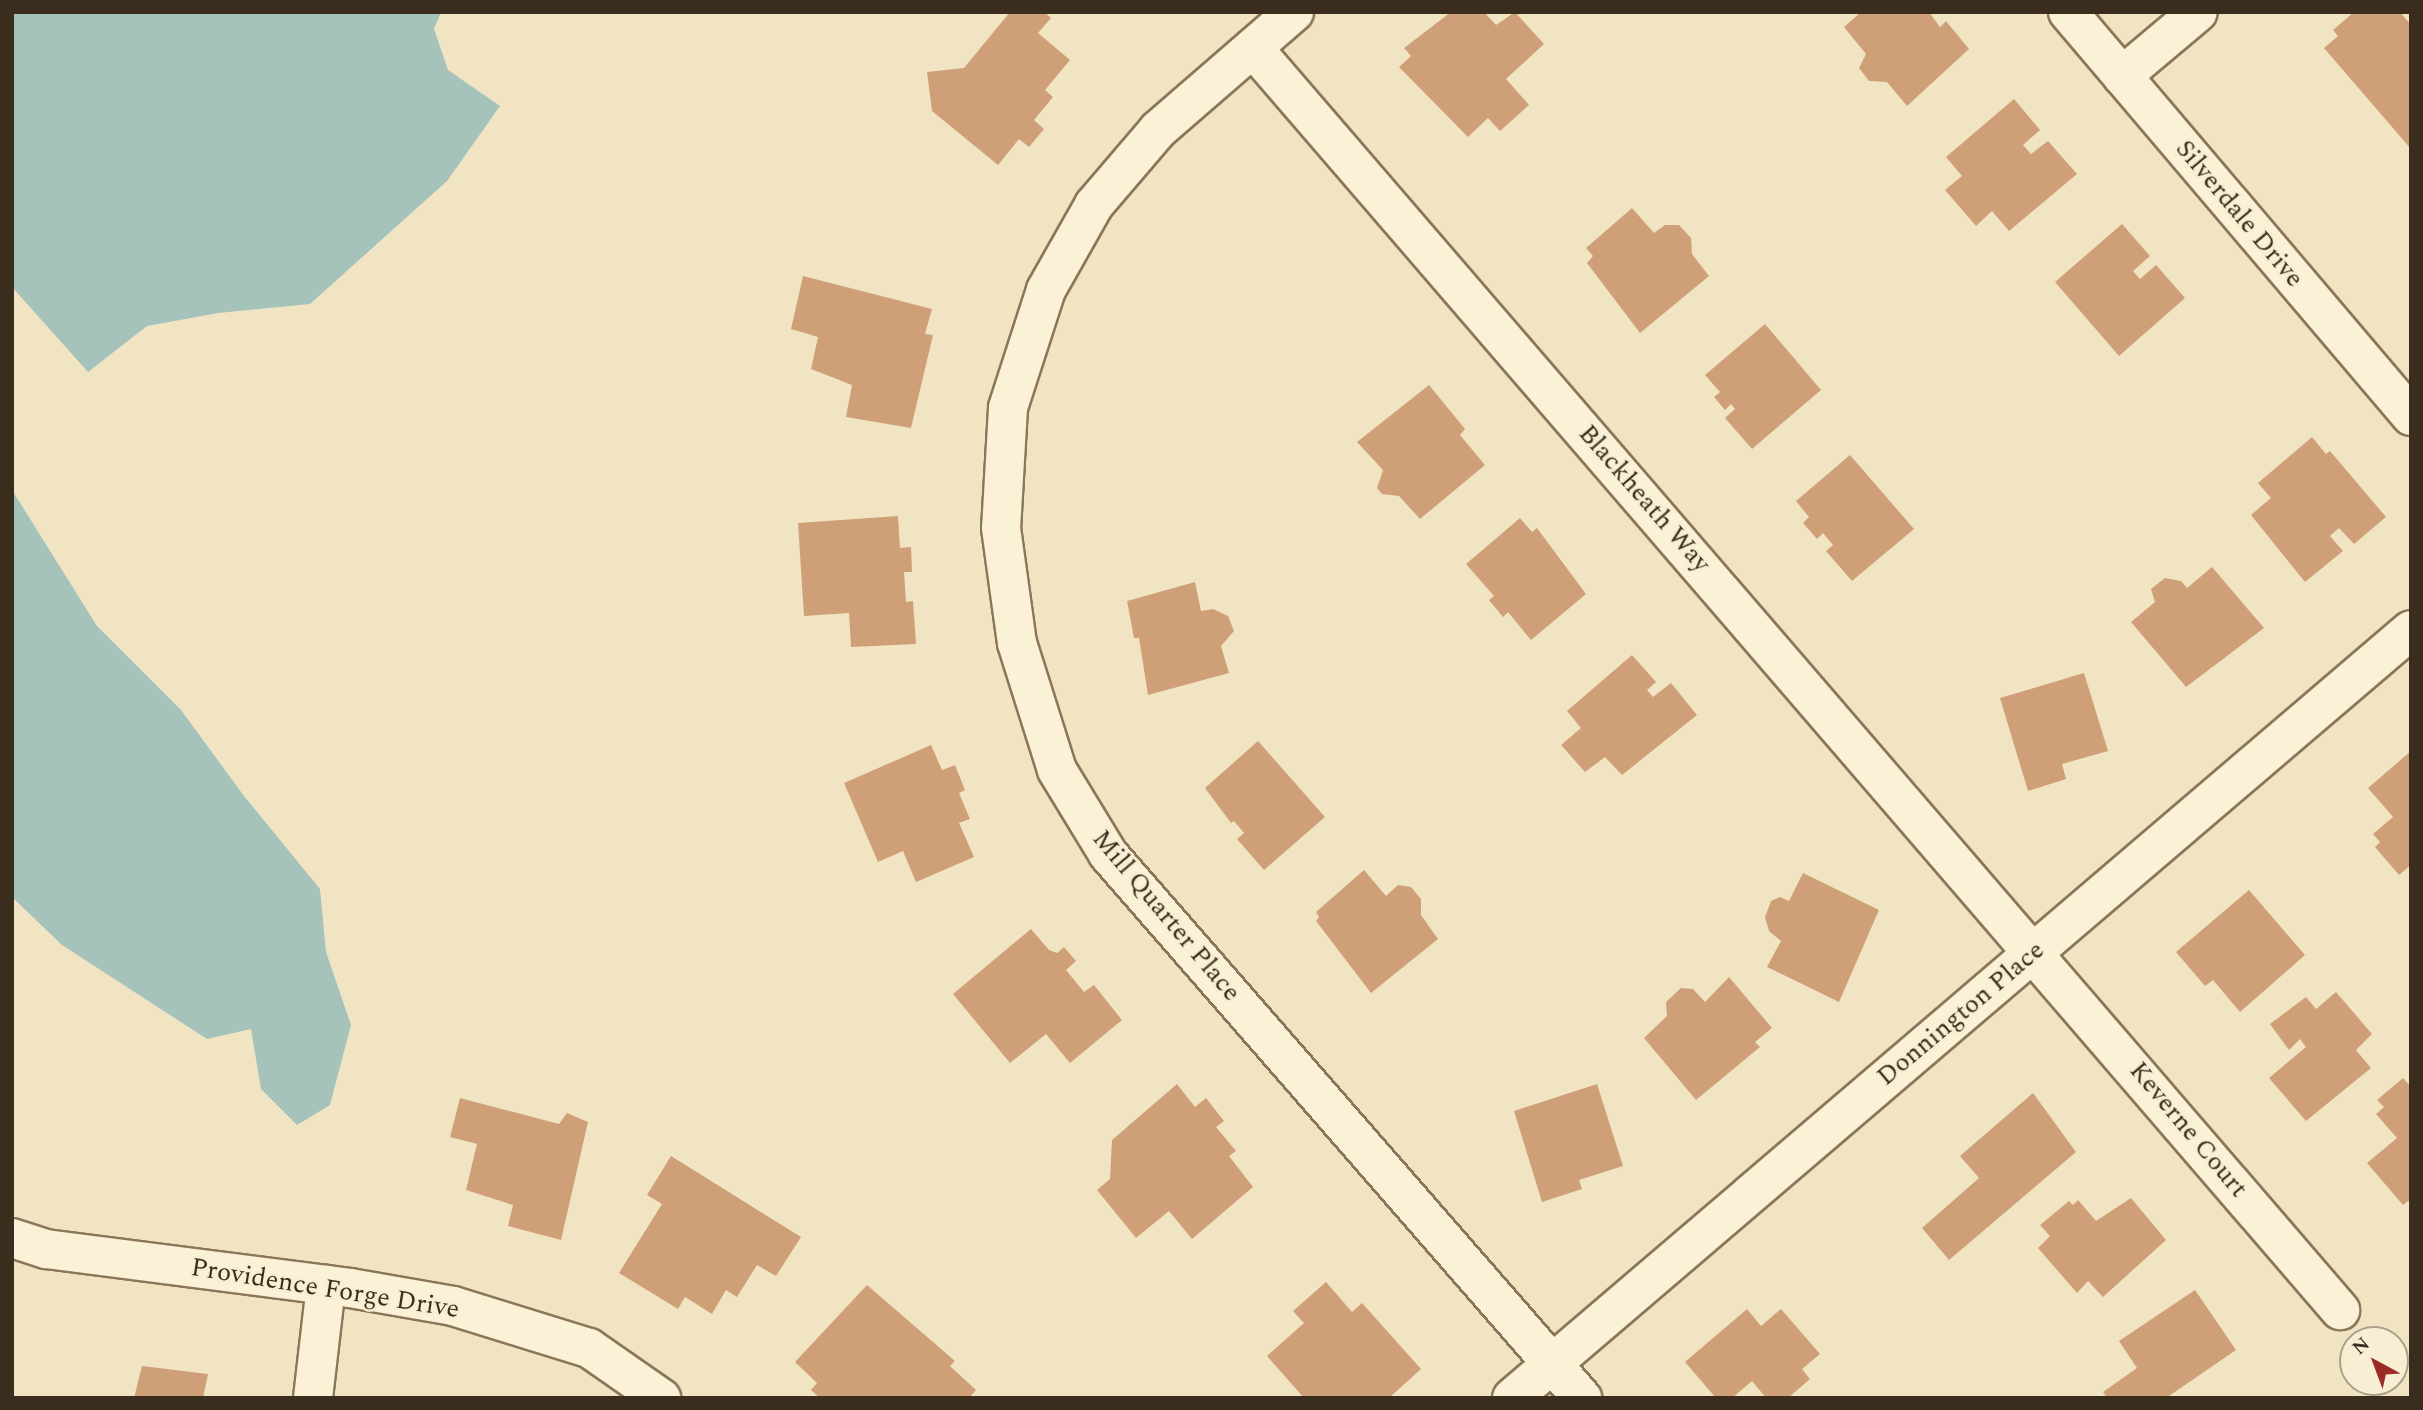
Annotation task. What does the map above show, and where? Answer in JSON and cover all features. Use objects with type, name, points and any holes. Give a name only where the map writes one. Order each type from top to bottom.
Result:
[{"type":"street","name":"Mill Quarter Place","points":[[1294,12],[1158,130],[1102,195],[1046,290],[1008,408],[1001,528],[1017,643],[1057,770],[1108,854],[1582,1398]]},
{"type":"street","name":"Silverdale Drive","points":[[2068,12],[2411,416]]},
{"type":"street","points":[[2122,76],[2198,12]]},
{"type":"street","name":"Blackheath Way","points":[[1253,48],[2035,951]]},
{"type":"street","name":"Donnington Place","points":[[1512,1398],[2411,630]]},
{"type":"street","name":"Keverne Court","points":[[2035,951],[2340,1310]]},
{"type":"street","name":"Providence Forge Drive","points":[[12,1238],[46,1249],[327,1285],[453,1306],[589,1348],[661,1398]]},
{"type":"street","points":[[313,1398],[327,1285]]},
{"type":"water","points":[[12,12],[441,12],[434,29],[448,70],[500,106],[447,181],[310,304],[218,313],[147,326],[88,372],[12,287]]},
{"type":"water","points":[[12,490],[97,626],[181,710],[244,796],[320,889],[326,952],[351,1025],[330,1105],[297,1125],[261,1089],[251,1029],[207,1039],[62,945],[12,897]]},
{"type":"building","points":[[1010,12],[1044,12],[1051,18],[1038,33],[1070,60],[1045,90],[1053,97],[1034,120],[1044,129],[1029,147],[1019,139],[998,165],[932,111],[927,72],[964,68]]},
{"type":"building","points":[[1451,12],[1484,12],[1496,25],[1515,12],[1544,44],[1506,79],[1529,105],[1500,131],[1488,118],[1468,137],[1399,67],[1411,56],[1404,48]]},
{"type":"building","points":[[1861,12],[1929,12],[1940,27],[1946,21],[1969,49],[1907,106],[1887,82],[1869,81],[1859,68],[1866,54],[1844,27]]},
{"type":"building","points":[[2354,12],[2400,12],[2411,25],[2411,149],[2324,48],[2338,36],[2333,30]]},
{"type":"building","points":[[2014,99],[2040,130],[2023,145],[2031,154],[2048,141],[2077,174],[2009,231],[1992,211],[1976,226],[1945,190],[1962,176],[1946,157]]},
{"type":"building","points":[[1632,208],[1654,233],[1665,225],[1679,225],[1691,238],[1692,254],[1709,276],[1640,333],[1587,263],[1593,256],[1586,248]]},
{"type":"building","points":[[2122,224],[2150,256],[2133,271],[2140,279],[2156,265],[2185,298],[2119,356],[2055,282]]},
{"type":"building","points":[[803,276],[932,309],[925,334],[933,335],[911,428],[846,417],[852,385],[811,369],[818,337],[791,329]]},
{"type":"building","points":[[1765,324],[1821,390],[1752,449],[1725,418],[1735,409],[1731,404],[1725,410],[1714,397],[1720,392],[1705,375]]},
{"type":"building","points":[[1429,385],[1465,429],[1460,435],[1485,465],[1420,519],[1399,496],[1382,494],[1377,488],[1383,470],[1357,442]]},
{"type":"building","points":[[2312,437],[2326,454],[2330,451],[2386,517],[2354,544],[2339,528],[2330,536],[2343,551],[2305,582],[2251,515],[2271,498],[2258,483]]},
{"type":"building","points":[[1850,455],[1914,529],[1852,581],[1826,551],[1833,545],[1823,533],[1817,539],[1803,523],[1809,517],[1796,501]]},
{"type":"building","points":[[898,516],[900,548],[911,547],[912,572],[904,572],[906,602],[913,601],[916,644],[851,647],[849,613],[804,616],[798,523]]},
{"type":"building","points":[[1520,518],[1532,532],[1537,528],[1586,594],[1531,640],[1508,612],[1503,617],[1489,600],[1494,596],[1466,564]]},
{"type":"building","points":[[2212,567],[2264,628],[2186,687],[2131,622],[2155,602],[2151,589],[2165,578],[2181,581],[2187,588]]},
{"type":"building","points":[[1195,582],[1201,611],[1213,609],[1228,616],[1234,631],[1221,646],[1229,673],[1148,695],[1139,638],[1134,638],[1127,601]]},
{"type":"building","points":[[1632,655],[1656,682],[1647,690],[1653,697],[1671,683],[1697,715],[1622,775],[1605,757],[1585,772],[1561,745],[1581,728],[1567,711]]},
{"type":"building","points":[[2084,673],[2108,751],[2062,764],[2066,779],[2028,791],[2000,698]]},
{"type":"building","points":[[1258,741],[1325,817],[1264,870],[1237,839],[1244,833],[1234,821],[1231,823],[1205,788]]},
{"type":"building","points":[[931,745],[942,770],[955,765],[965,790],[959,793],[970,819],[959,823],[974,857],[916,882],[903,851],[878,862],[844,783]]},
{"type":"building","points":[[2411,751],[2411,865],[2399,875],[2375,847],[2380,842],[2373,834],[2393,817],[2368,788]]},
{"type":"building","points":[[1364,870],[1386,896],[1398,885],[1411,887],[1421,899],[1421,915],[1438,939],[1371,993],[1316,921],[1319,917],[1316,912]]},
{"type":"building","points":[[1803,873],[1879,910],[1839,1002],[1767,967],[1781,941],[1769,931],[1765,917],[1771,901],[1780,897],[1789,901]]},
{"type":"building","points":[[2249,890],[2305,955],[2240,1012],[2213,980],[2205,986],[2176,952]]},
{"type":"building","points":[[1031,929],[1049,950],[1057,953],[1064,947],[1076,961],[1066,970],[1084,992],[1094,985],[1122,1020],[1070,1063],[1046,1034],[1010,1063],[953,994]]},
{"type":"building","points":[[1729,977],[1772,1028],[1755,1042],[1760,1047],[1696,1100],[1644,1038],[1667,1016],[1666,1002],[1681,988],[1693,989],[1705,1002]]},
{"type":"building","points":[[2336,992],[2372,1034],[2356,1050],[2371,1068],[2306,1121],[2269,1078],[2306,1047],[2300,1039],[2289,1050],[2270,1024],[2306,997],[2316,1009]]},
{"type":"building","points":[[2403,1078],[2411,1087],[2411,1199],[2403,1205],[2367,1163],[2397,1138],[2376,1114],[2384,1107],[2377,1100]]},
{"type":"building","points":[[1177,1084],[1195,1107],[1206,1098],[1224,1121],[1216,1127],[1236,1151],[1229,1156],[1253,1187],[1192,1239],[1169,1211],[1136,1238],[1097,1190],[1110,1179],[1112,1140]]},
{"type":"building","points":[[1597,1084],[1623,1166],[1579,1180],[1582,1189],[1542,1202],[1514,1111]]},
{"type":"building","points":[[2033,1093],[2076,1152],[1949,1260],[1922,1228],[1979,1178],[1960,1156]]},
{"type":"building","points":[[460,1098],[559,1124],[567,1113],[588,1122],[561,1240],[508,1226],[513,1205],[466,1190],[477,1144],[450,1137]]},
{"type":"building","points":[[671,1156],[801,1237],[776,1276],[757,1265],[737,1297],[726,1290],[712,1314],[685,1297],[678,1309],[619,1273],[662,1204],[647,1195]]},
{"type":"building","points":[[2131,1198],[2166,1240],[2103,1297],[2088,1281],[2077,1293],[2038,1248],[2050,1236],[2040,1225],[2069,1201],[2073,1205],[2078,1200],[2096,1221]]},
{"type":"building","points":[[1326,1282],[1352,1312],[1362,1303],[1421,1369],[1389,1398],[1304,1398],[1267,1356],[1304,1323],[1293,1311]]},
{"type":"building","points":[[867,1285],[955,1361],[950,1366],[976,1390],[969,1398],[820,1398],[811,1390],[817,1383],[795,1362]]},
{"type":"building","points":[[2195,1290],[2236,1350],[2166,1398],[2107,1398],[2103,1392],[2137,1368],[2119,1341]]},
{"type":"building","points":[[1747,1309],[1761,1326],[1781,1309],[1820,1354],[1802,1369],[1810,1379],[1788,1398],[1766,1398],[1752,1381],[1732,1398],[1716,1398],[1685,1362]]},
{"type":"building","points":[[142,1366],[208,1374],[203,1398],[134,1398]]}]
